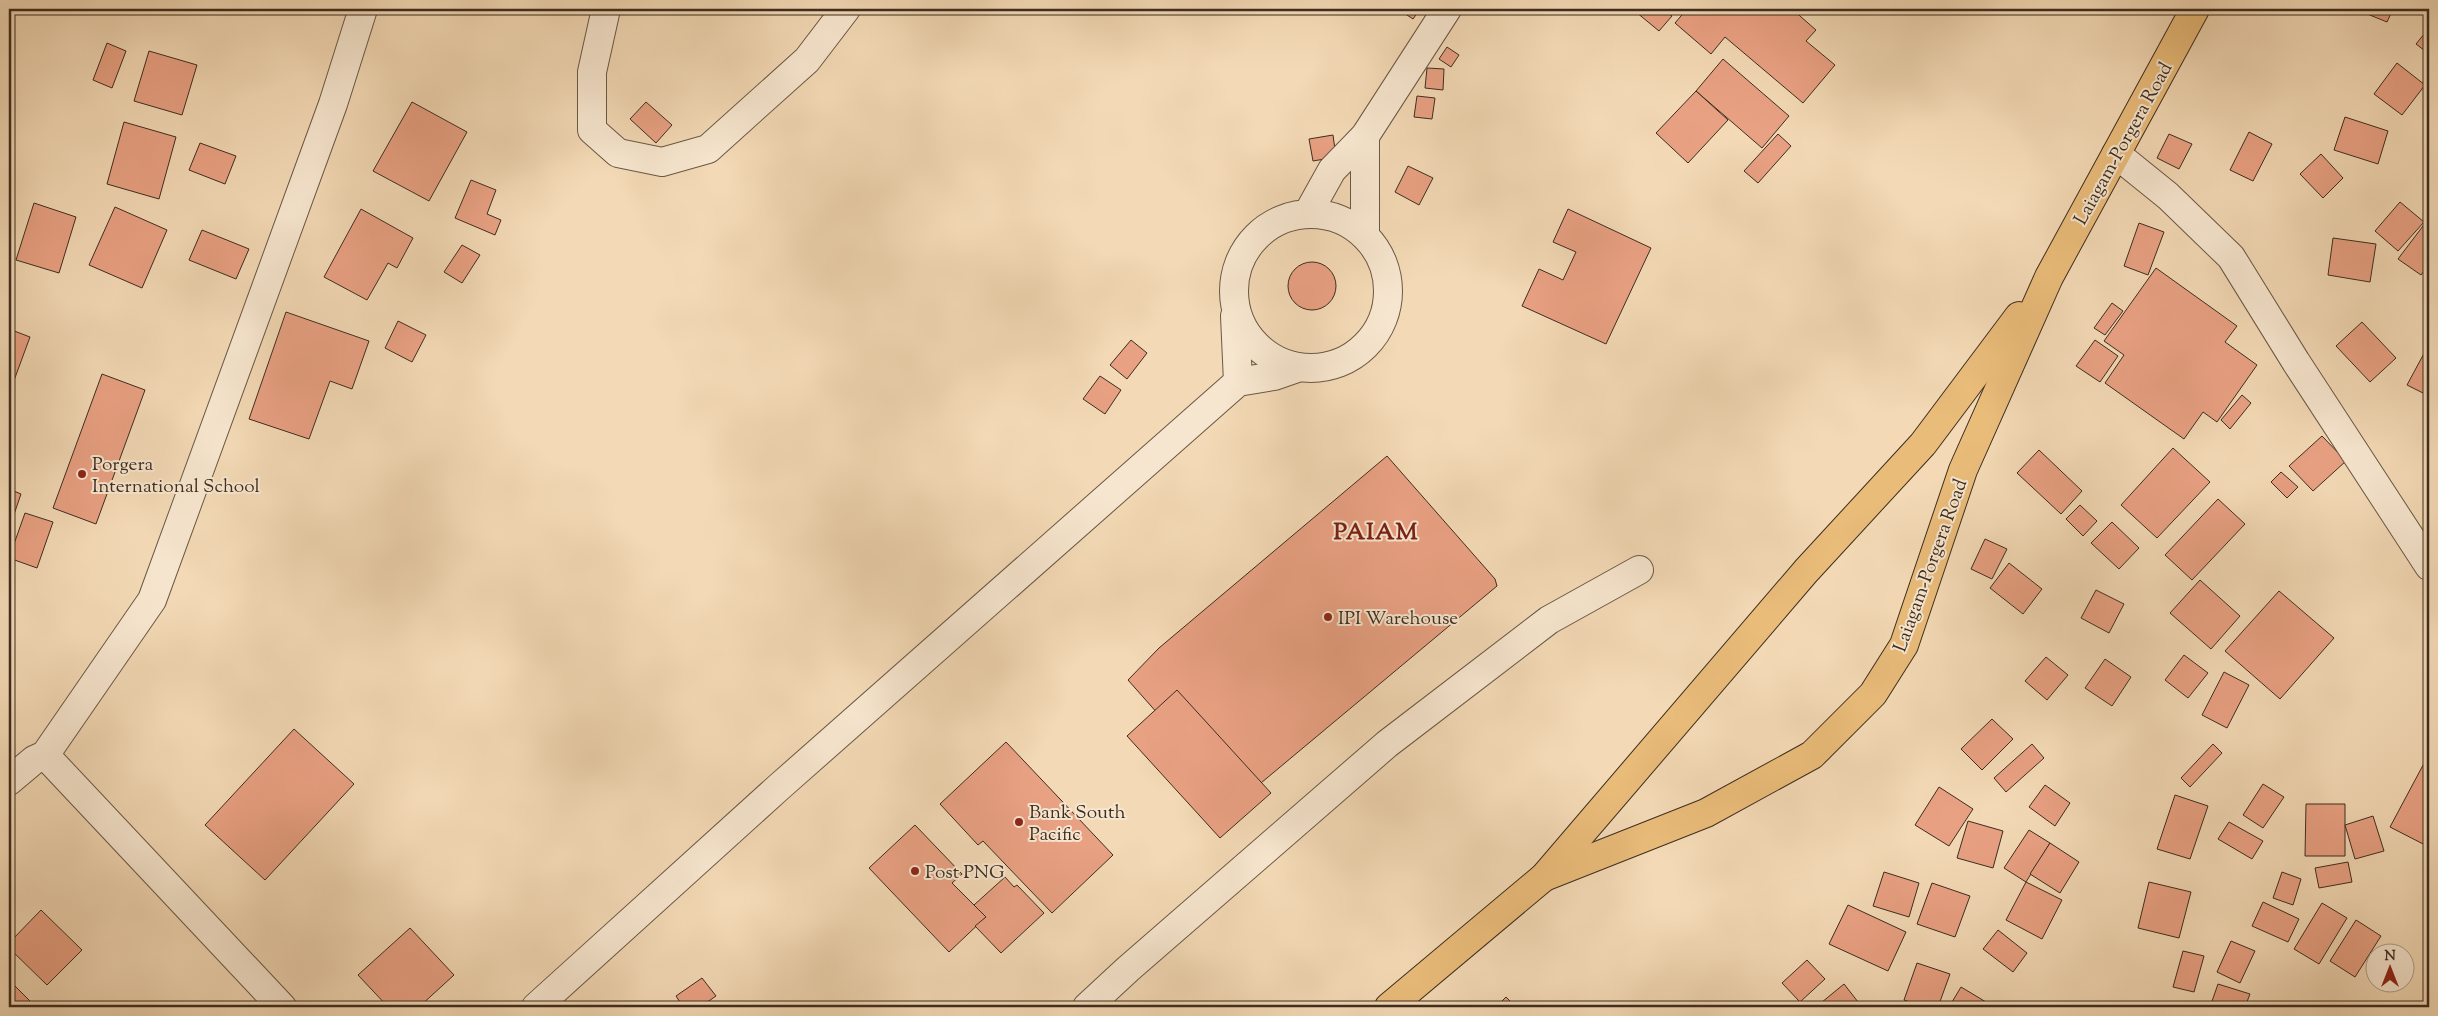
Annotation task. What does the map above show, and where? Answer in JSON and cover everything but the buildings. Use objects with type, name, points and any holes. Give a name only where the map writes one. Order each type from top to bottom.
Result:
[{"type":"main road","name":"Laiagam-Porgera Road","points":[[1544,877],[1706,813],[1812,755],[1874,694],[1904,645],[1963,470],[2049,277],[2195,9]]},
{"type":"main road","name":"Laiagam-Porgera Road","points":[[1389,1007],[1544,877],[1806,572],[1923,444],[2049,277]]},
{"type":"street","points":[[9,781],[34,760],[45,755],[152,600],[332,104],[363,9]]},
{"type":"street","points":[[606,9],[592,72],[592,130],[618,153],[662,162],[708,148],[807,60],[846,9]]},
{"type":"street","points":[[1308,213],[1332,170],[1365,136],[1447,9]]},
{"type":"street","points":[[1234,308],[1256,348],[1297,368],[1312,370],[1356,355],[1384,319],[1387,273],[1365,234],[1365,136]]},
{"type":"street","points":[[2116,154],[2168,196],[2232,257],[2296,362],[2429,566]]},
{"type":"street","points":[[1238,382],[1234,278],[1249,243],[1279,220],[1308,213],[1338,218],[1365,234]]},
{"type":"street","points":[[536,1007],[779,786],[1238,382],[1274,376],[1297,368]]},
{"type":"street","points":[[1087,1007],[1128,969],[1387,744],[1549,620],[1639,570]]},
{"type":"street","points":[[45,755],[282,1007]]},
{"type":"place","name":"Porgera International School","points":[[82,474]]},
{"type":"place","name":"IPI Warehouse","points":[[1328,617]]},
{"type":"place","name":"Bank South Pacific","points":[[1019,822]]},
{"type":"place","name":"Post PNG","points":[[915,871]]},
{"type":"district","name":"PAIAM","points":[[1376,531]]}]
